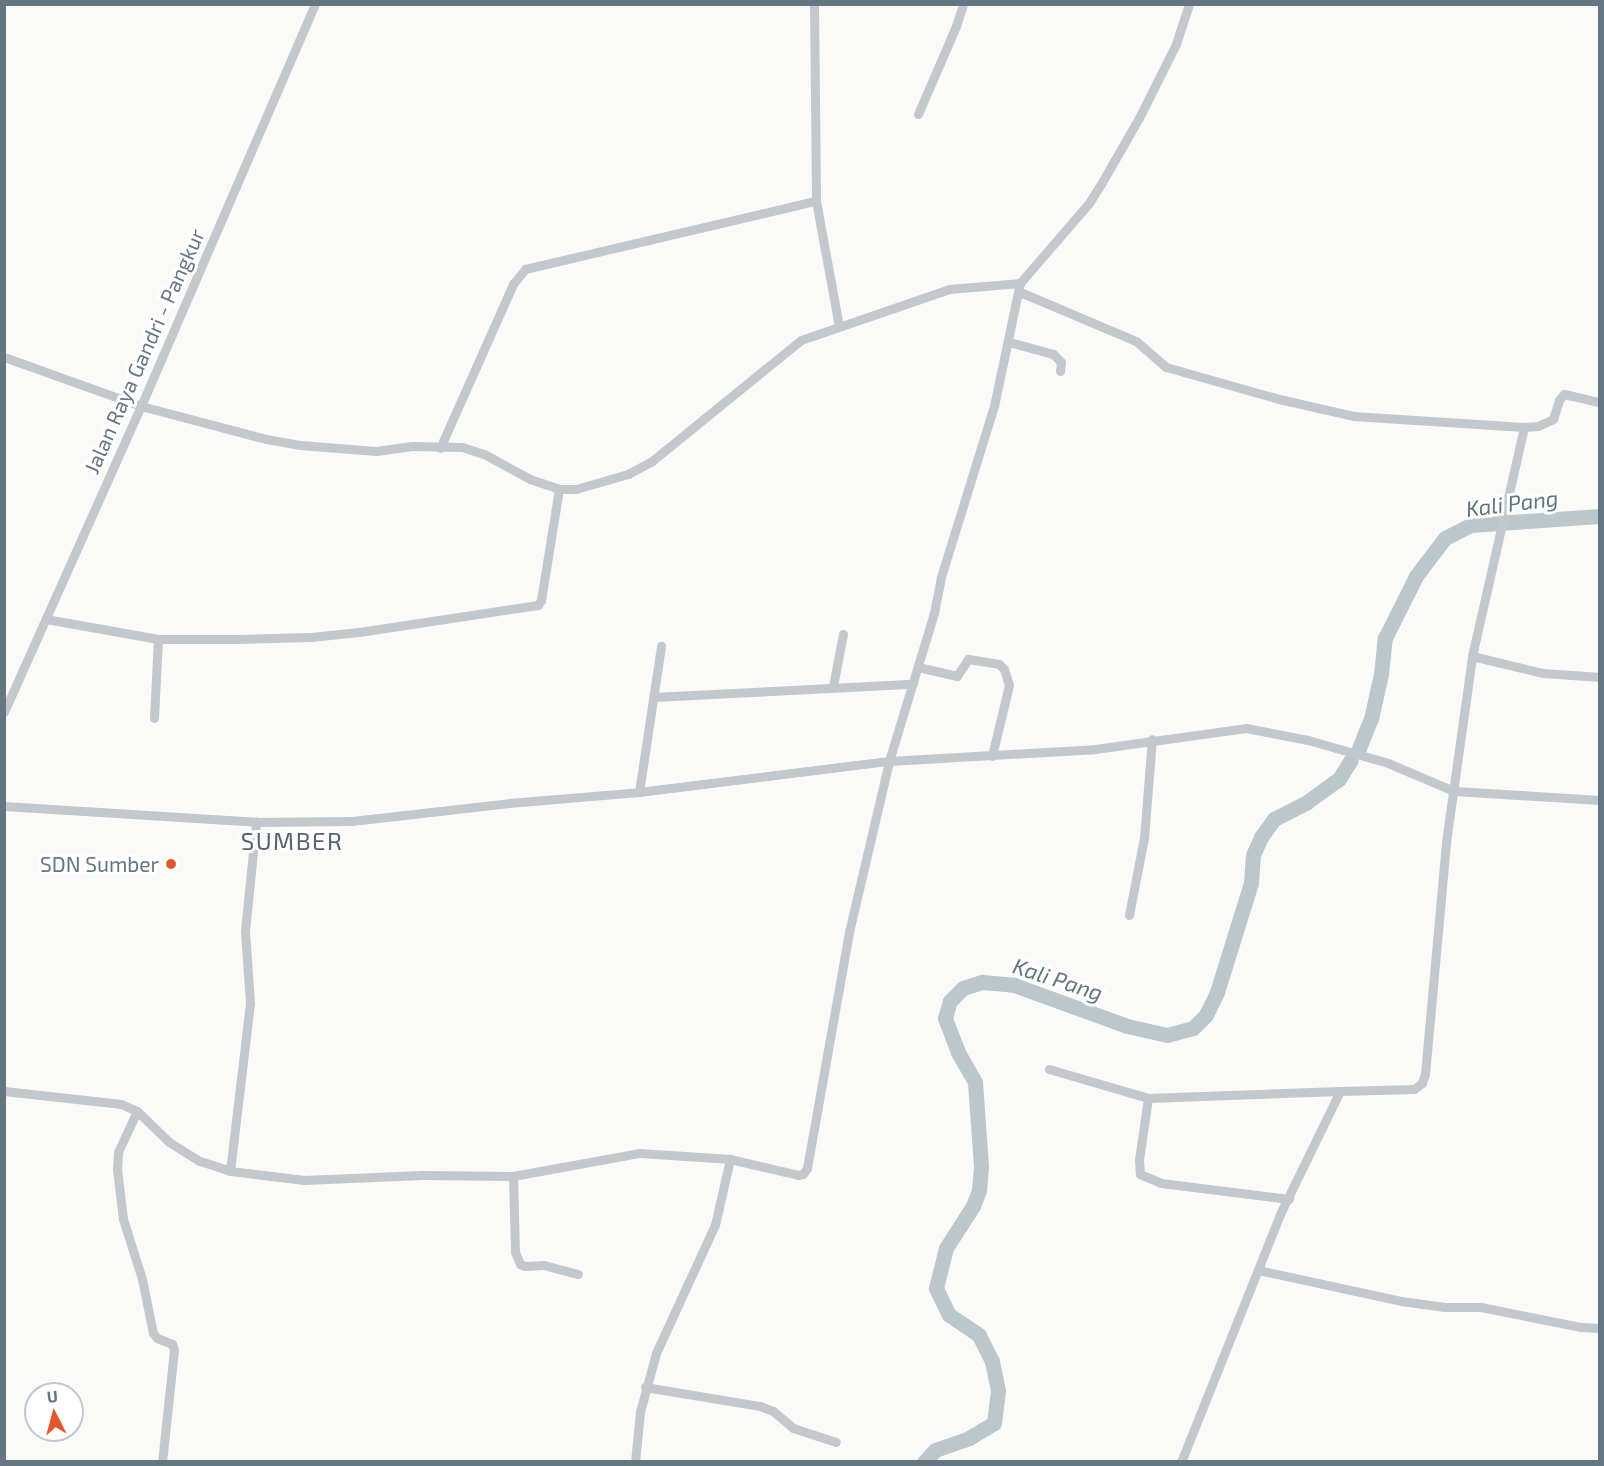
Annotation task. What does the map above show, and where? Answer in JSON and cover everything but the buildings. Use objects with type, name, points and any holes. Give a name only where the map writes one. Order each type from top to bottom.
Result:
[{"type":"street","name":"Jalan Raya Gandri - Pangkur","points":[[4,712],[141,406],[315,4]]},
{"type":"street","points":[[814,4],[817,205],[839,326]]},
{"type":"street","points":[[918,114],[963,4]]},
{"type":"street","points":[[4,1091],[106,1101],[137,1111],[169,1142],[200,1161],[230,1171],[304,1180],[422,1175],[513,1176],[639,1153],[730,1159],[798,1175],[803,1174],[807,1168],[849,932],[889,761],[918,667],[941,577],[994,406],[1020,287],[1089,203],[1101,184],[1145,108],[1176,44],[1189,4]]},
{"type":"street","points":[[440,448],[513,284],[525,269],[817,205]]},
{"type":"street","points":[[4,357],[141,406],[266,439],[300,445],[376,451],[412,446],[462,447],[484,454],[530,479],[559,489],[604,483],[628,474],[652,461],[801,340],[949,290],[1020,287],[1136,341],[1166,367],[1279,399],[1353,416],[1524,427],[1538,426],[1552,419],[1558,400],[1564,394],[1599,402]]},
{"type":"street","points":[[1009,342],[1053,354],[1060,362],[1060,371]]},
{"type":"street","points":[[1049,1069],[1148,1098],[1340,1091],[1407,1091],[1419,1088],[1425,1074],[1446,842],[1472,656],[1524,427]]},
{"type":"street","points":[[46,619],[158,639],[311,637],[538,604],[541,600],[559,489]]},
{"type":"street","points":[[833,686],[843,634]]},
{"type":"street","points":[[154,718],[158,639]]},
{"type":"street","points":[[639,792],[661,646]]},
{"type":"street","points":[[1472,656],[1543,673],[1599,677]]},
{"type":"street","points":[[918,667],[957,676],[968,659],[999,664],[1004,669],[1010,686],[992,756]]},
{"type":"street","points":[[653,697],[833,686],[913,684]]},
{"type":"street","points":[[4,806],[256,822],[352,821],[509,803],[639,792],[889,761],[1095,749],[1152,739],[1246,728],[1308,740],[1388,763],[1454,791],[1599,800]]},
{"type":"street","points":[[1129,915],[1144,838],[1152,739]]},
{"type":"street","points":[[230,1171],[250,1003],[245,932],[256,822]]},
{"type":"street","points":[[1181,1461],[1258,1270],[1340,1091]]},
{"type":"street","points":[[1148,1098],[1139,1160],[1140,1174],[1161,1183],[1289,1199]]},
{"type":"street","points":[[137,1111],[118,1152],[117,1169],[123,1219],[142,1279],[153,1332],[157,1338],[172,1344],[174,1350],[162,1461]]},
{"type":"street","points":[[635,1461],[645,1387],[656,1353],[715,1225],[730,1159]]},
{"type":"street","points":[[513,1176],[515,1252],[520,1264],[544,1265],[578,1274]]},
{"type":"street","points":[[1258,1270],[1401,1301],[1445,1307],[1481,1307],[1580,1327],[1599,1328]]},
{"type":"street","points":[[645,1387],[760,1406],[773,1412],[793,1428],[836,1442]]},
{"type":"waterway","name":"Kali Pang","points":[[1359,748],[1371,719],[1381,674],[1385,638],[1416,576],[1445,538],[1470,525],[1600,516]]},
{"type":"waterway","name":"Kali Pang","points":[[924,1462],[935,1450],[969,1438],[994,1423],[998,1390],[992,1361],[979,1335],[949,1315],[936,1288],[946,1248],[973,1206],[979,1190],[981,1166],[975,1082],[958,1052],[945,1018],[950,1001],[963,988],[982,982],[1014,985],[1127,1026],[1167,1035],[1193,1028],[1206,1015],[1217,992],[1251,883],[1253,855],[1261,837],[1274,819],[1307,802],[1339,779],[1351,760]]},
{"type":"place","name":"SDN Sumber","points":[[171,864]]},
{"type":"district","name":"SUMBER","points":[[292,841]]}]
